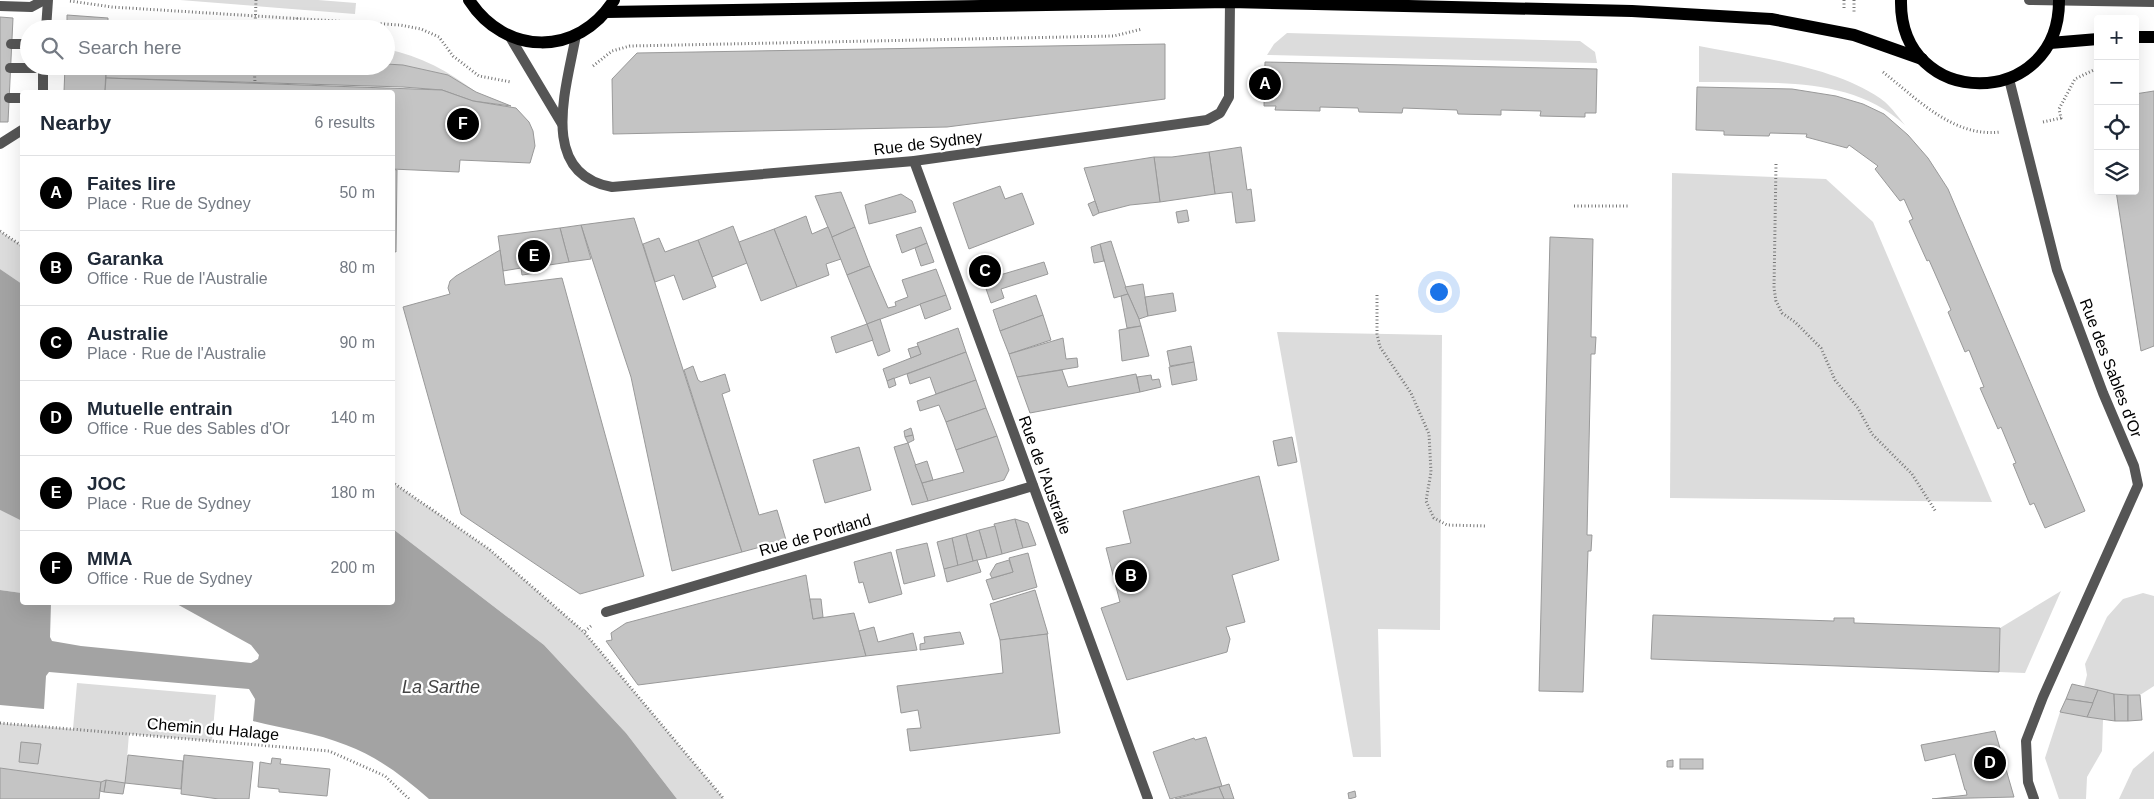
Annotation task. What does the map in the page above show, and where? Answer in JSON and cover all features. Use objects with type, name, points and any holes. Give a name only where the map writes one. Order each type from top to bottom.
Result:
[{"type":"main road","points":[[469,0],[486,21],[510,37],[539,43],[553,42],[576,35],[595,23],[614,0]]},
{"type":"main road","points":[[1901,0],[1905,30],[1913,49],[1922,60],[1943,76],[1970,84],[1996,83],[2009,79],[2026,70],[2039,58],[2050,43],[2055,30],[2059,0]]},
{"type":"main road","points":[[606,12],[1230,2],[1632,11],[1771,18],[1854,35],[1922,60]]},
{"type":"main road","points":[[2139,37],[2154,37]]},
{"type":"main road","points":[[2050,43],[2094,39]]},
{"type":"street","points":[[0,6],[31,7],[44,0]]},
{"type":"street","points":[[47,20],[48,0]]},
{"type":"street","points":[[2029,0],[2154,2]]},
{"type":"street","name":"Rue de Sydney","points":[[576,35],[562,124],[568,158],[575,170],[587,179],[612,187],[914,161],[1214,118],[1220,113],[1228,97],[1230,2]]},
{"type":"street","name":"Rue de Sydney","points":[[510,37],[562,124]]},
{"type":"street","points":[[11,44],[20,44]]},
{"type":"street","points":[[10,68],[20,68]]},
{"type":"street","points":[[42,90],[43,75]]},
{"type":"street","name":"Rue des Sables d'Or","points":[[2009,79],[2057,270],[2105,400],[2134,466],[2138,484],[2042,697],[2026,741],[2028,782],[2034,799]]},
{"type":"street","points":[[9,98],[20,98]]},
{"type":"street","points":[[0,144],[20,131]]},
{"type":"street","name":"Rue de l'Australie","points":[[914,161],[1148,799]]},
{"type":"street","name":"Rue de Portland","points":[[606,612],[1033,486]]},
{"type":"path","points":[[64,0],[112,7],[331,20]]},
{"type":"path","points":[[255,20],[256,0]]},
{"type":"path","points":[[395,24],[421,29],[439,37],[454,56],[479,76],[496,81],[518,81]]},
{"type":"path","points":[[570,69],[591,67],[612,51],[630,46],[1114,36],[1147,28]]},
{"type":"path","points":[[1881,70],[1923,105],[1962,128],[1988,134],[2060,118],[2059,109],[2075,79],[2094,70]]},
{"type":"path","points":[[254,75],[254,82]]},
{"type":"path","points":[[1776,164],[1774,288],[1776,301],[1782,313],[1795,322],[1822,348],[1835,380],[1858,408],[1872,434],[1912,474],[1936,512]]},
{"type":"path","points":[[1574,206],[1629,206]]},
{"type":"path","points":[[0,231],[20,245]]},
{"type":"path","points":[[1377,295],[1377,334],[1380,347],[1410,393],[1428,434],[1431,472],[1426,501],[1430,510],[1434,518],[1446,525],[1488,526]]},
{"type":"path","points":[[395,484],[489,549],[584,632],[724,799]]},
{"type":"path","points":[[584,632],[606,612]]},
{"type":"path","name":"Chemin du Halage","points":[[0,723],[329,751],[384,776],[409,799]]},
{"type":"shaded area","points":[[180,0],[318,0],[356,3],[355,14]]},
{"type":"shaded area","points":[[1287,33],[1580,41],[1595,52],[1597,63],[1267,55],[1274,44]]},
{"type":"shaded area","points":[[1699,46],[1771,59],[1845,80],[1885,102],[1905,125],[1883,109],[1859,97],[1834,90],[1808,85],[1781,83],[1699,82]]},
{"type":"shaded area","points":[[395,51],[434,65],[476,92],[448,75],[395,65]]},
{"type":"shaded area","points":[[1672,173],[1826,179],[1873,222],[1992,502],[1670,498]]},
{"type":"shaded area","points":[[0,231],[20,245],[20,283],[0,269]]},
{"type":"shaded area","points":[[1277,332],[1442,335],[1440,630],[1378,629],[1381,757],[1353,757]]},
{"type":"shaded area","points":[[395,484],[489,549],[584,632],[724,799],[677,799],[626,733],[544,645],[395,531]]},
{"type":"shaded area","points":[[0,510],[20,520],[20,593],[0,590]]},
{"type":"shaded area","points":[[2061,591],[2025,673],[1999,672],[2000,628]]},
{"type":"shaded area","points":[[2143,593],[2154,596],[2154,686],[2140,695],[2114,694],[2084,687],[2087,675],[2085,664],[2107,617],[2123,599]]},
{"type":"shaded area","points":[[77,683],[216,695],[212,741],[129,734],[125,783],[101,782],[0,768],[0,723],[73,729]]},
{"type":"shaded area","points":[[2060,712],[2103,719],[2102,751],[2087,777],[2086,799],[2059,799],[2045,758]]},
{"type":"shaded area","points":[[2154,751],[2154,799],[2119,799],[2133,769]]},
{"type":"water","points":[[0,269],[20,283],[20,520],[0,510]]},
{"type":"water","name":"La Sarthe","points":[[395,531],[544,645],[626,733],[677,799],[429,799],[390,768],[358,750],[323,737],[253,721],[255,699],[249,689],[49,672],[46,676],[44,709],[0,705],[0,590],[20,593],[20,605],[51,605],[50,637],[52,641],[81,646],[251,663],[258,659],[259,655],[251,645],[179,605],[395,605]]},
{"type":"building","points":[[67,15],[108,18],[108,20],[67,20]]},
{"type":"building","points":[[0,17],[13,18],[8,122],[0,122]]},
{"type":"building","points":[[1165,44],[1165,99],[947,127],[613,134],[612,79],[637,53]]},
{"type":"building","points":[[1265,62],[1597,69],[1596,113],[1585,113],[1585,117],[1540,116],[1541,111],[1501,110],[1501,115],[1458,114],[1457,110],[1403,108],[1402,113],[1359,112],[1358,108],[1320,107],[1320,111],[1275,110],[1276,106],[1264,106]]},
{"type":"building","points":[[395,65],[403,65],[448,75],[476,92],[511,106],[473,101],[442,90],[403,87],[106,78],[106,75],[395,75]]},
{"type":"building","points":[[65,75],[106,75],[105,90],[64,90]]},
{"type":"building","points":[[106,78],[442,90],[473,101],[516,108],[529,122],[533,131],[535,146],[530,163],[460,160],[459,172],[395,169],[395,90],[105,90]]},
{"type":"building","points":[[1697,87],[1792,89],[1836,96],[1863,104],[1884,114],[1908,135],[1928,158],[1948,189],[2085,511],[2045,528],[2034,503],[2030,505],[2013,464],[2016,463],[2001,427],[1998,429],[1980,388],[1984,387],[1969,350],[1965,352],[1948,312],[1951,310],[1909,221],[1913,219],[1904,199],[1900,201],[1875,169],[1878,166],[1849,145],[1847,148],[1806,137],[1807,134],[1770,133],[1769,136],[1724,135],[1724,131],[1696,130]]},
{"type":"building","points":[[2154,91],[2154,346],[2141,351],[2117,195],[2139,195],[2139,93]]},
{"type":"building","points":[[1241,147],[1247,190],[1251,189],[1255,221],[1236,223],[1232,192],[1215,194],[1209,152]]},
{"type":"building","points":[[1209,152],[1215,194],[1160,202],[1154,157],[1172,157]]},
{"type":"building","points":[[1154,157],[1160,202],[1130,205],[1099,213],[1084,168]]},
{"type":"building","points":[[395,170],[397,170],[395,252]]},
{"type":"building","points":[[1000,186],[1005,199],[1022,193],[1034,224],[969,249],[953,203]]},
{"type":"building","points":[[841,192],[855,227],[832,237],[815,196]]},
{"type":"building","points":[[901,194],[912,201],[916,212],[869,224],[865,205]]},
{"type":"building","points":[[1095,201],[1099,213],[1093,216],[1088,204]]},
{"type":"building","points":[[1187,210],[1189,221],[1178,223],[1176,212]]},
{"type":"building","points":[[806,216],[812,234],[828,227],[841,259],[826,264],[829,275],[797,287],[774,229]]},
{"type":"building","points":[[634,218],[742,552],[672,571],[631,377],[581,225]]},
{"type":"building","points":[[581,225],[591,259],[569,262],[560,228]]},
{"type":"building","points":[[733,226],[747,263],[712,277],[698,240]]},
{"type":"building","points":[[855,227],[870,266],[847,275],[832,237]]},
{"type":"building","points":[[921,227],[927,243],[902,253],[896,235]]},
{"type":"building","points":[[560,228],[569,262],[536,267],[536,273],[522,275],[521,268],[503,271],[498,236]]},
{"type":"building","points":[[774,229],[797,287],[761,301],[739,242]]},
{"type":"building","points":[[1550,237],[1593,239],[1591,337],[1596,337],[1595,354],[1591,354],[1587,535],[1592,535],[1591,551],[1588,551],[1583,692],[1539,691]]},
{"type":"building","points":[[659,238],[665,252],[698,240],[716,287],[683,300],[674,275],[655,282],[643,244]]},
{"type":"building","points":[[1111,241],[1128,294],[1114,298],[1100,244]]},
{"type":"building","points":[[927,243],[934,262],[921,266],[915,248]]},
{"type":"building","points":[[1100,244],[1104,261],[1094,263],[1091,247]]},
{"type":"building","points":[[500,250],[505,285],[562,278],[644,576],[580,594],[461,514],[403,307],[450,294],[448,288],[450,281]]},
{"type":"building","points":[[1044,262],[1048,274],[1001,289],[1004,298],[991,303],[983,280]]},
{"type":"building","points":[[991,263],[994,274],[980,278],[976,269]]},
{"type":"building","points":[[870,266],[888,308],[896,306],[895,302],[908,297],[902,280],[936,269],[946,295],[867,324],[847,275]]},
{"type":"building","points":[[1143,284],[1148,316],[1139,319],[1125,287]]},
{"type":"building","points":[[1173,293],[1176,311],[1148,316],[1145,297]]},
{"type":"building","points":[[1128,294],[1141,326],[1127,328],[1121,296]]},
{"type":"building","points":[[946,295],[951,309],[925,319],[920,304]]},
{"type":"building","points":[[1036,295],[1043,315],[1000,331],[993,310]]},
{"type":"building","points":[[1043,315],[1051,340],[1009,354],[1000,331]]},
{"type":"building","points":[[880,319],[890,351],[878,356],[867,324]]},
{"type":"building","points":[[867,324],[873,340],[836,353],[831,337]]},
{"type":"building","points":[[1141,326],[1149,356],[1122,361],[1119,330]]},
{"type":"building","points":[[958,328],[966,352],[887,381],[883,369],[921,354],[917,343]]},
{"type":"building","points":[[1063,338],[1066,359],[1077,358],[1078,367],[1017,377],[1009,354]]},
{"type":"building","points":[[918,346],[921,354],[911,358],[908,349]]},
{"type":"building","points":[[1191,346],[1194,362],[1170,366],[1167,351]]},
{"type":"building","points":[[966,352],[976,380],[936,394],[930,377],[910,384],[907,374]]},
{"type":"building","points":[[1194,362],[1197,380],[1172,385],[1169,367]]},
{"type":"building","points":[[693,366],[698,380],[701,382],[725,374],[730,391],[722,394],[759,515],[777,510],[786,540],[742,552],[684,370]]},
{"type":"building","points":[[1062,370],[1068,387],[1136,374],[1140,392],[1030,413],[1017,377]]},
{"type":"building","points":[[1151,375],[1152,380],[1159,379],[1161,387],[1140,392],[1137,377]]},
{"type":"building","points":[[894,378],[896,385],[889,388],[887,381]]},
{"type":"building","points":[[976,380],[986,408],[946,422],[939,405],[920,411],[917,401]]},
{"type":"building","points":[[986,408],[997,436],[956,450],[946,422]]},
{"type":"building","points":[[911,428],[913,435],[905,437],[904,431]]},
{"type":"building","points":[[913,435],[914,440],[908,443],[905,437]]},
{"type":"building","points":[[997,436],[1009,470],[1004,480],[928,501],[922,483],[964,472],[956,450]]},
{"type":"building","points":[[1292,437],[1297,462],[1278,466],[1273,441]]},
{"type":"building","points":[[908,443],[928,501],[912,505],[894,447]]},
{"type":"building","points":[[859,447],[871,490],[825,503],[813,460]]},
{"type":"building","points":[[927,461],[933,480],[922,483],[915,465]]},
{"type":"building","points":[[1259,476],[1279,560],[1232,575],[1245,622],[1226,627],[1230,639],[1227,652],[1127,680],[1101,608],[1120,602],[1106,548],[1131,543],[1123,511]]},
{"type":"building","points":[[1015,519],[1023,548],[1002,554],[994,524]]},
{"type":"building","points":[[1015,519],[1028,523],[1036,545],[1023,548]]},
{"type":"building","points":[[995,526],[1002,554],[987,558],[979,530]]},
{"type":"building","points":[[979,530],[987,558],[973,561],[966,534]]},
{"type":"building","points":[[966,534],[973,561],[958,566],[952,538]]},
{"type":"building","points":[[952,538],[958,566],[944,569],[937,542]]},
{"type":"building","points":[[927,543],[935,576],[904,584],[896,550]]},
{"type":"building","points":[[891,552],[902,594],[869,603],[863,582],[859,583],[854,562]]},
{"type":"building","points":[[1028,553],[1037,587],[993,600],[986,580],[1013,572],[1009,558]]},
{"type":"building","points":[[977,560],[981,572],[947,582],[944,569]]},
{"type":"building","points":[[1009,560],[1013,572],[992,578],[990,574],[996,564]]},
{"type":"building","points":[[806,575],[813,619],[854,613],[866,656],[638,685],[606,641],[612,640],[611,633],[626,623]]},
{"type":"building","points":[[1035,590],[1048,634],[1000,640],[990,604]]},
{"type":"building","points":[[810,599],[821,599],[823,617],[813,619]]},
{"type":"building","points":[[1653,615],[1834,621],[1834,618],[1854,618],[1854,623],[2000,628],[1999,672],[1651,659]]},
{"type":"building","points":[[874,627],[878,642],[913,633],[917,650],[866,656],[859,631]]},
{"type":"building","points":[[960,632],[964,644],[920,650],[920,644],[925,643],[924,637]]},
{"type":"building","points":[[1047,634],[1060,733],[910,751],[907,729],[921,728],[918,710],[901,713],[897,686],[1003,673],[1000,640]]},
{"type":"building","points":[[2072,684],[2098,690],[2093,703],[2066,699]]},
{"type":"building","points":[[2098,690],[2114,694],[2115,721],[2087,717]]},
{"type":"building","points":[[2114,694],[2128,695],[2128,721],[2115,721]]},
{"type":"building","points":[[2128,695],[2140,695],[2142,720],[2128,721]]},
{"type":"building","points":[[2066,699],[2093,703],[2087,717],[2060,712]]},
{"type":"building","points":[[1995,731],[2014,797],[1932,799],[1967,795],[1955,754],[1925,761],[1921,745]]},
{"type":"building","points":[[1206,737],[1222,786],[1170,799],[1153,752],[1194,738],[1195,740]]},
{"type":"building","points":[[21,742],[41,744],[38,764],[19,762]]},
{"type":"building","points":[[128,755],[183,761],[181,789],[125,783]]},
{"type":"building","points":[[184,755],[253,762],[249,799],[219,799],[181,794]]},
{"type":"building","points":[[272,758],[281,759],[280,764],[330,769],[327,796],[279,792],[279,789],[258,787],[260,762],[271,764]]},
{"type":"building","points":[[1680,759],[1703,759],[1703,769],[1680,769]]},
{"type":"building","points":[[1673,760],[1673,767],[1667,767],[1667,761]]},
{"type":"building","points":[[0,768],[101,782],[99,799],[0,799]]},
{"type":"building","points":[[106,780],[125,783],[123,794],[104,792]]},
{"type":"building","points":[[106,780],[104,792],[100,791],[101,782]]},
{"type":"building","points":[[1229,784],[1234,799],[1224,799],[1219,787]]},
{"type":"building","points":[[1219,787],[1224,799],[1175,799]]},
{"type":"building","points":[[1355,791],[1356,797],[1349,799],[1348,793]]},
{"type":"place","name":"Faites lire","points":[[1265,84]]},
{"type":"place","name":"MMA","points":[[463,124]]},
{"type":"place","name":"JOC","points":[[534,256]]},
{"type":"place","name":"Australie","points":[[985,271]]},
{"type":"place","name":"Garanka","points":[[1131,576]]},
{"type":"place","name":"Mutuelle entrain","points":[[1990,763]]}]
